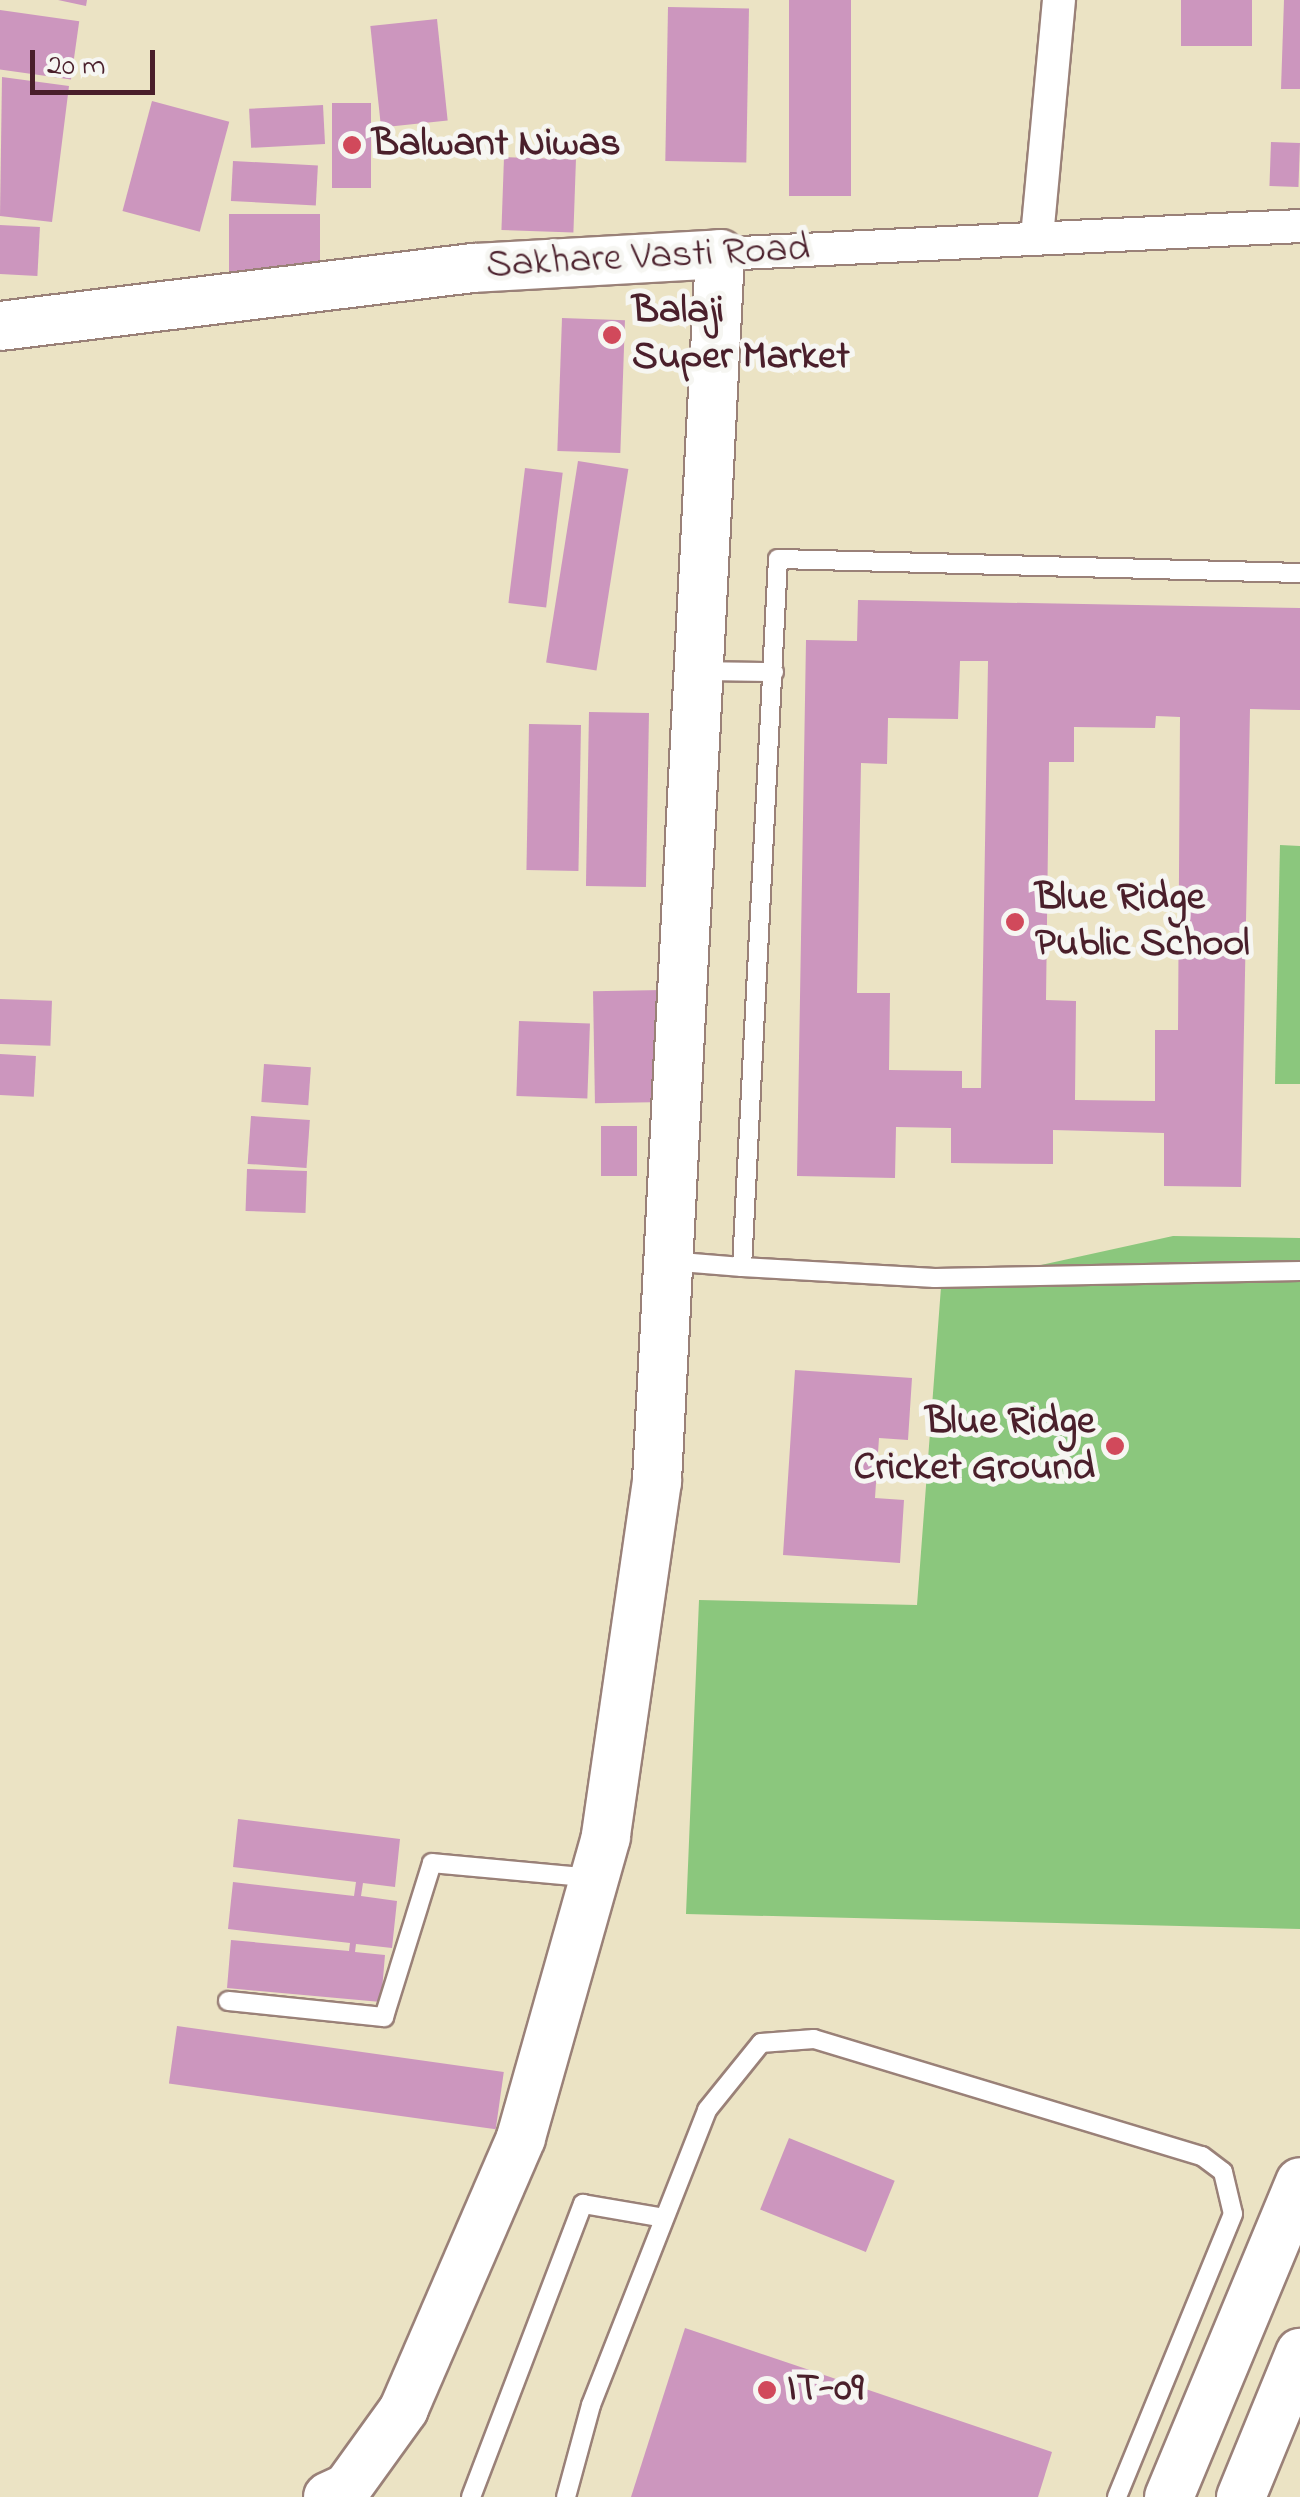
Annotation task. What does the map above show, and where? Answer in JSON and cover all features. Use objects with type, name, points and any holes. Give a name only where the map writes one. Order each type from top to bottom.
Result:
[{"type":"street","points":[[1037,237],[1059,0]]},
{"type":"street","name":"Sakhare Vasti Road","points":[[0,326],[474,268],[1300,226]]},
{"type":"street","points":[[328,2497],[347,2488],[404,2408],[506,2174],[595,1878],[658,1481],[720,254]]},
{"type":"street","points":[[1169,2497],[1300,2182]]},
{"type":"street","points":[[1241,2497],[1300,2352]]},
{"type":"lane","points":[[742,1267],[778,558],[1300,573]]},
{"type":"lane","points":[[696,671],[774,672]]},
{"type":"lane","points":[[667,1261],[935,1278],[1300,1271]]},
{"type":"lane","points":[[228,2001],[384,2017],[432,1863],[595,1878]]},
{"type":"lane","points":[[566,2497],[591,2405],[707,2110],[762,2043],[814,2039],[1202,2156],[1224,2172],[1233,2214],[1117,2497]]},
{"type":"lane","points":[[472,2497],[583,2204],[664,2218]]},
{"type":"green space","points":[[1280,845],[1300,846],[1300,1084],[1275,1084]]},
{"type":"green space","name":"Blue Ridge Cricket Ground","points":[[1173,1236],[1300,1238],[1300,1929],[686,1914],[699,1600],[917,1605],[941,1287]]},
{"type":"building","points":[[58,0],[87,0],[86,6]]},
{"type":"building","points":[[789,0],[851,0],[851,196],[789,196]]},
{"type":"building","points":[[1181,0],[1252,0],[1252,46],[1181,46]]},
{"type":"building","points":[[1284,0],[1300,0],[1300,89],[1281,89]]},
{"type":"building","points":[[668,7],[749,8],[746,162],[665,161]]},
{"type":"building","points":[[0,10],[79,21],[71,80],[0,70]]},
{"type":"building","points":[[437,19],[448,120],[381,127],[370,26]]},
{"type":"building","points":[[2,77],[69,86],[52,222],[0,216]]},
{"type":"building","points":[[152,101],[229,122],[200,232],[122,211]]},
{"type":"building","name":"Balwant Niwas","points":[[332,103],[371,103],[371,188],[332,188]]},
{"type":"building","points":[[323,105],[325,144],[251,148],[249,109]]},
{"type":"building","points":[[1271,142],[1300,143],[1298,187],[1269,186]]},
{"type":"building","points":[[504,157],[576,160],[573,232],[501,230]]},
{"type":"building","points":[[233,161],[318,165],[316,205],[231,201]]},
{"type":"building","points":[[229,214],[320,214],[320,282],[229,282]]},
{"type":"building","points":[[0,225],[40,227],[37,276],[0,274]]},
{"type":"building","points":[[562,318],[625,320],[620,453],[557,451]]},
{"type":"building","points":[[578,461],[628,469],[596,670],[546,662]]},
{"type":"building","points":[[525,468],[563,473],[546,608],[508,603]]},
{"type":"building","points":[[858,600],[1300,608],[1300,710],[1250,709],[1241,1187],[1164,1186],[1164,1133],[1053,1130],[1053,1164],[951,1163],[951,1128],[896,1127],[895,1178],[797,1176],[806,640],[857,641]],"holes":[[[960,661],[988,661],[981,1088],[962,1088],[962,1071],[889,1070],[890,993],[857,993],[861,763],[887,764],[888,718],[958,719]],[[1156,716],[1180,717],[1178,1030],[1155,1030],[1155,1101],[1075,1100],[1076,1001],[1046,1000],[1049,762],[1074,762],[1074,727],[1155,728]]]},
{"type":"building","points":[[589,712],[649,713],[646,887],[586,886]]},
{"type":"building","points":[[529,724],[581,725],[578,871],[526,870]]},
{"type":"building","points":[[663,990],[665,1102],[595,1103],[593,991]]},
{"type":"building","points":[[0,999],[52,1001],[50,1046],[0,1044]]},
{"type":"building","points":[[519,1021],[590,1023],[587,1098],[516,1096]]},
{"type":"building","points":[[0,1054],[36,1056],[34,1097],[0,1095]]},
{"type":"building","points":[[264,1064],[311,1067],[308,1105],[261,1102]]},
{"type":"building","points":[[251,1116],[310,1120],[307,1168],[248,1164]]},
{"type":"building","points":[[601,1126],[637,1126],[637,1176],[601,1176]]},
{"type":"building","points":[[247,1169],[307,1171],[305,1213],[246,1211]]},
{"type":"building","points":[[795,1370],[912,1378],[908,1440],[879,1438],[875,1498],[904,1500],[900,1563],[783,1555]]},
{"type":"building","points":[[238,1819],[400,1839],[395,1887],[363,1883],[361,1896],[397,1901],[392,1948],[356,1944],[355,1952],[385,1955],[381,2002],[227,1988],[231,1940],[349,1951],[350,1943],[228,1929],[233,1882],[354,1896],[356,1882],[233,1867]]},
{"type":"building","points":[[177,2026],[504,2072],[496,2129],[169,2083]]},
{"type":"building","points":[[789,2138],[895,2181],[866,2252],[760,2209]]},
{"type":"building","name":"IT-09","points":[[685,2328],[1052,2452],[1038,2497],[631,2497]]},
{"type":"place","name":"Balwant Niwas","points":[[352,145]]},
{"type":"place","name":"Balaji Super Market","points":[[612,335]]},
{"type":"place","name":"Blue Ridge Public School","points":[[1015,922]]},
{"type":"place","name":"Blue Ridge Cricket Ground","points":[[1115,1446]]},
{"type":"place","name":"IT-09","points":[[767,2390]]}]
